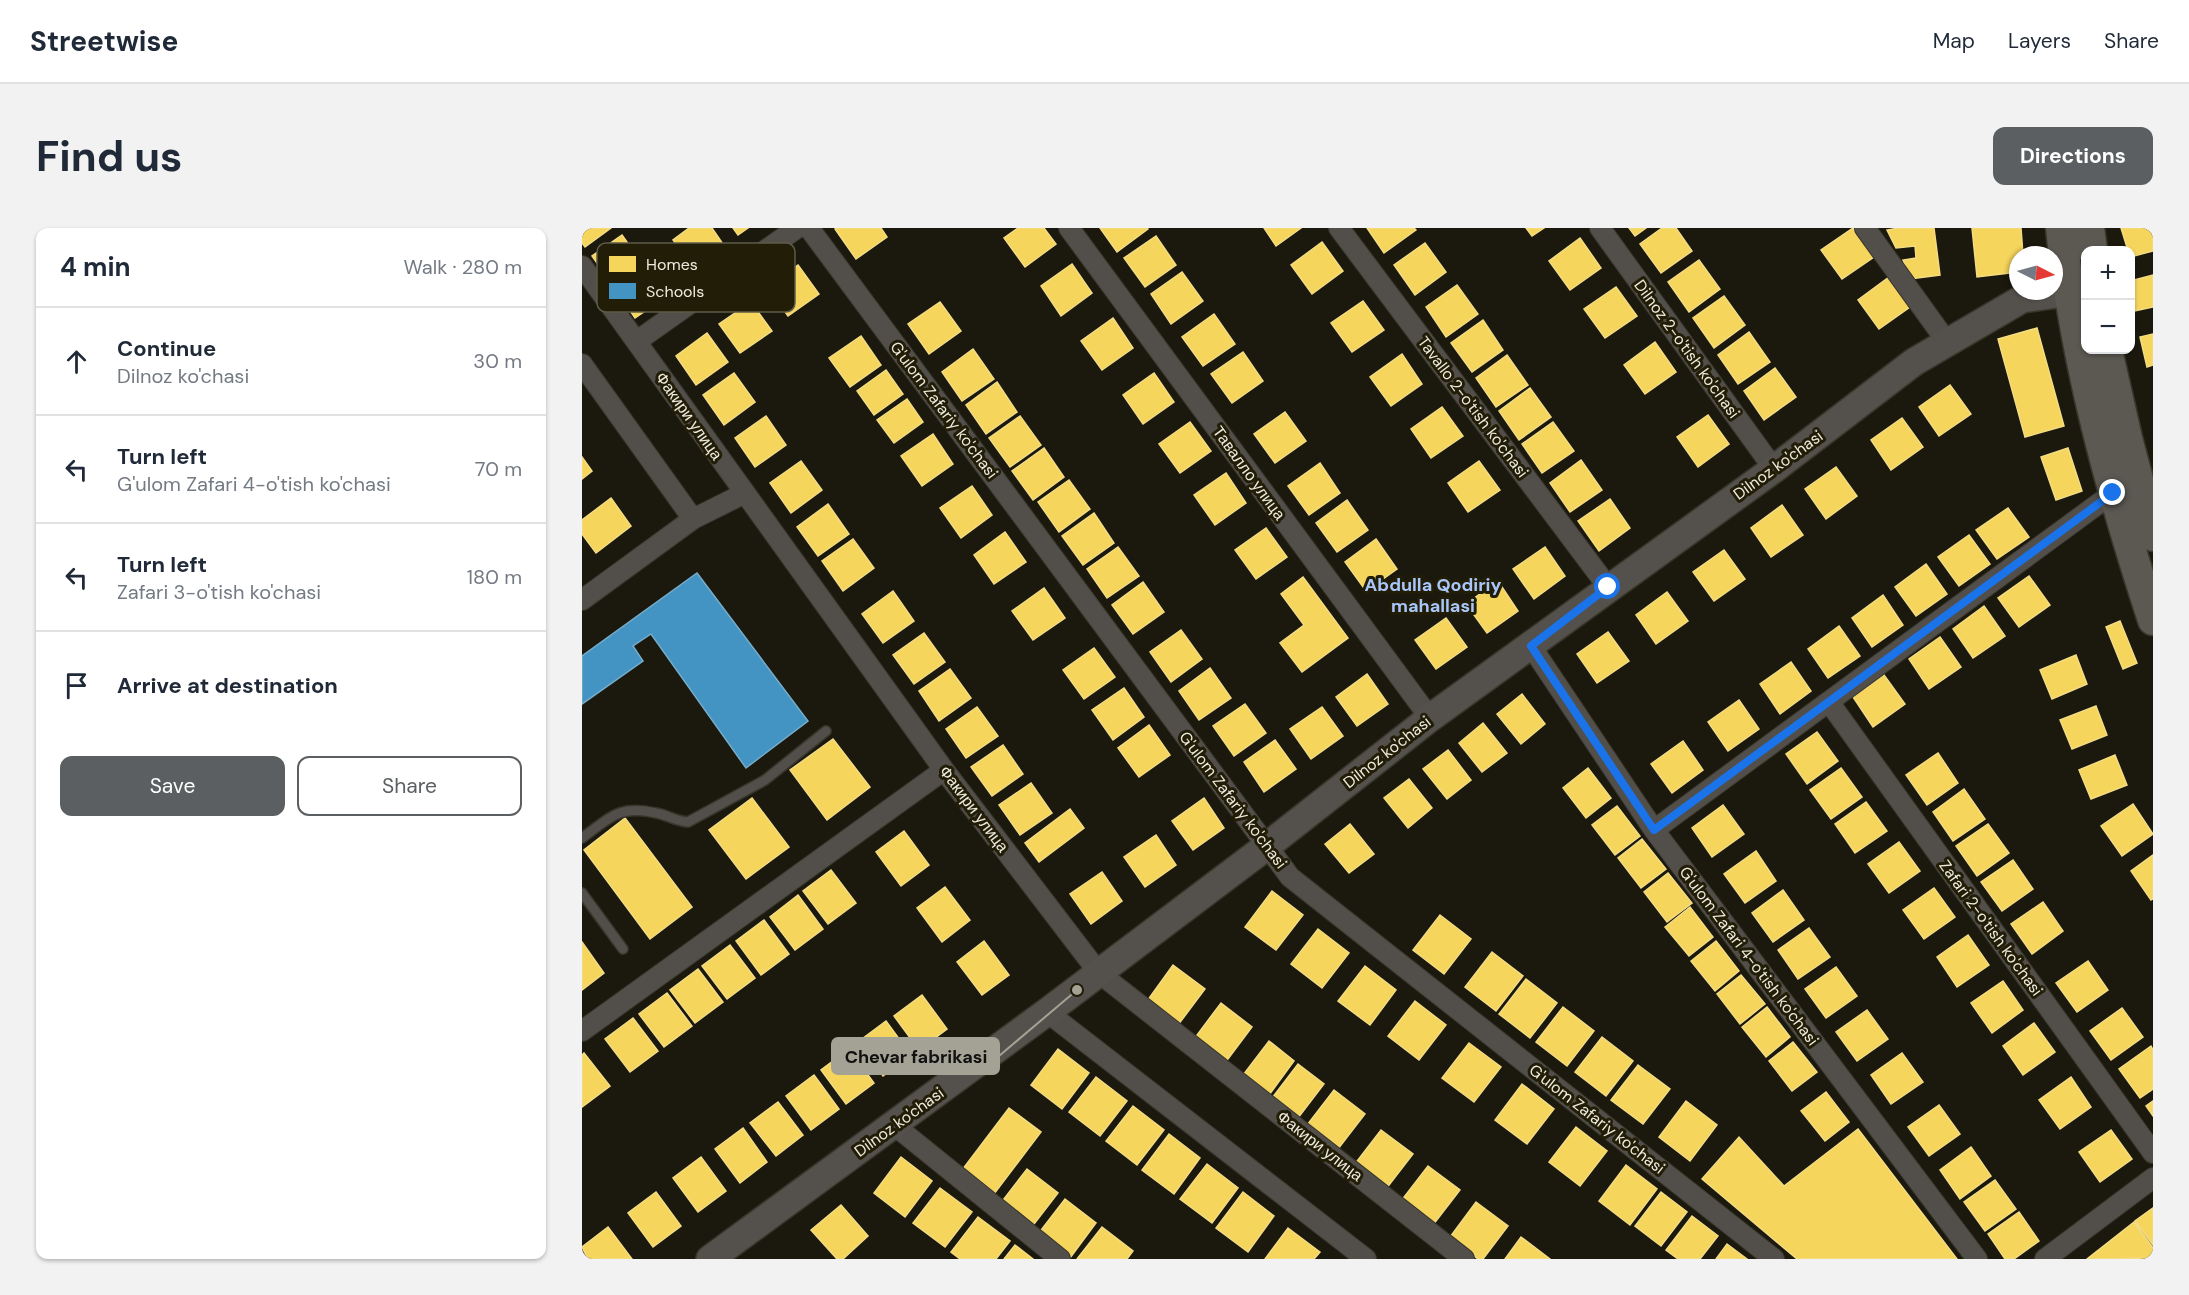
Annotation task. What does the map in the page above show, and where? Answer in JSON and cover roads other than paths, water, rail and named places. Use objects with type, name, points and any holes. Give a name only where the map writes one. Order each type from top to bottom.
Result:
[{"type":"main road","points":[[2061,228],[2077,291],[2113,493],[2153,620]]},
{"type":"main road","points":[[2089,228],[2091,246]]},
{"type":"main road","points":[[2108,354],[2153,536]]},
{"type":"street","points":[[776,243],[797,228]]},
{"type":"street","name":"G'ulom Zafariy ko'chasi","points":[[809,228],[1290,877],[1774,1259]]},
{"type":"street","name":"Тавалло улица","points":[[1069,228],[1430,718]]},
{"type":"street","name":"Tavallo 2-o'tish ko'chasi","points":[[1339,228],[1608,587]]},
{"type":"street","name":"Dilnoz 2-o'tish ko'chasi","points":[[1600,228],[1774,469]]},
{"type":"street","points":[[1865,228],[1947,342]]},
{"type":"street","name":"Факири улица","points":[[582,266],[597,286]]},
{"type":"street","name":"Dilnoz ko'chasi","points":[[711,1259],[1099,973],[1267,846],[1430,718],[1774,469],[1914,362],[2022,299],[2077,291]]},
{"type":"street","name":"Факири улица","points":[[616,312],[743,494],[944,770],[1099,973],[1464,1259]]},
{"type":"street","points":[[637,341],[678,312]]},
{"type":"street","points":[[582,364],[693,519]]},
{"type":"street","points":[[1654,830],[2113,493]]},
{"type":"street","points":[[582,599],[693,519],[743,494]]},
{"type":"street","name":"G'ulom Zafari 4-o'tish ko'chasi","points":[[1531,646],[1654,830],[1977,1259]]},
{"type":"street","name":"Zafari 2-o'tish ko'chasi","points":[[1828,702],[2153,1153]]},
{"type":"street","points":[[582,1030],[944,770]]},
{"type":"street","points":[[1047,1012],[1359,1257]]},
{"type":"street","points":[[894,1125],[1060,1259]]},
{"type":"street","points":[[2045,1259],[2153,1178]]},
{"type":"lane","points":[[582,838],[620,811],[657,813],[674,821],[688,822],[765,780],[826,731]]},
{"type":"lane","points":[[582,893],[623,949]]},
{"type":"place","name":"Chevar fabrikasi","points":[[1077,990]]},
{"type":"district","name":"Abdulla Qodiriy mahallasi","points":[[1433,595]]}]
